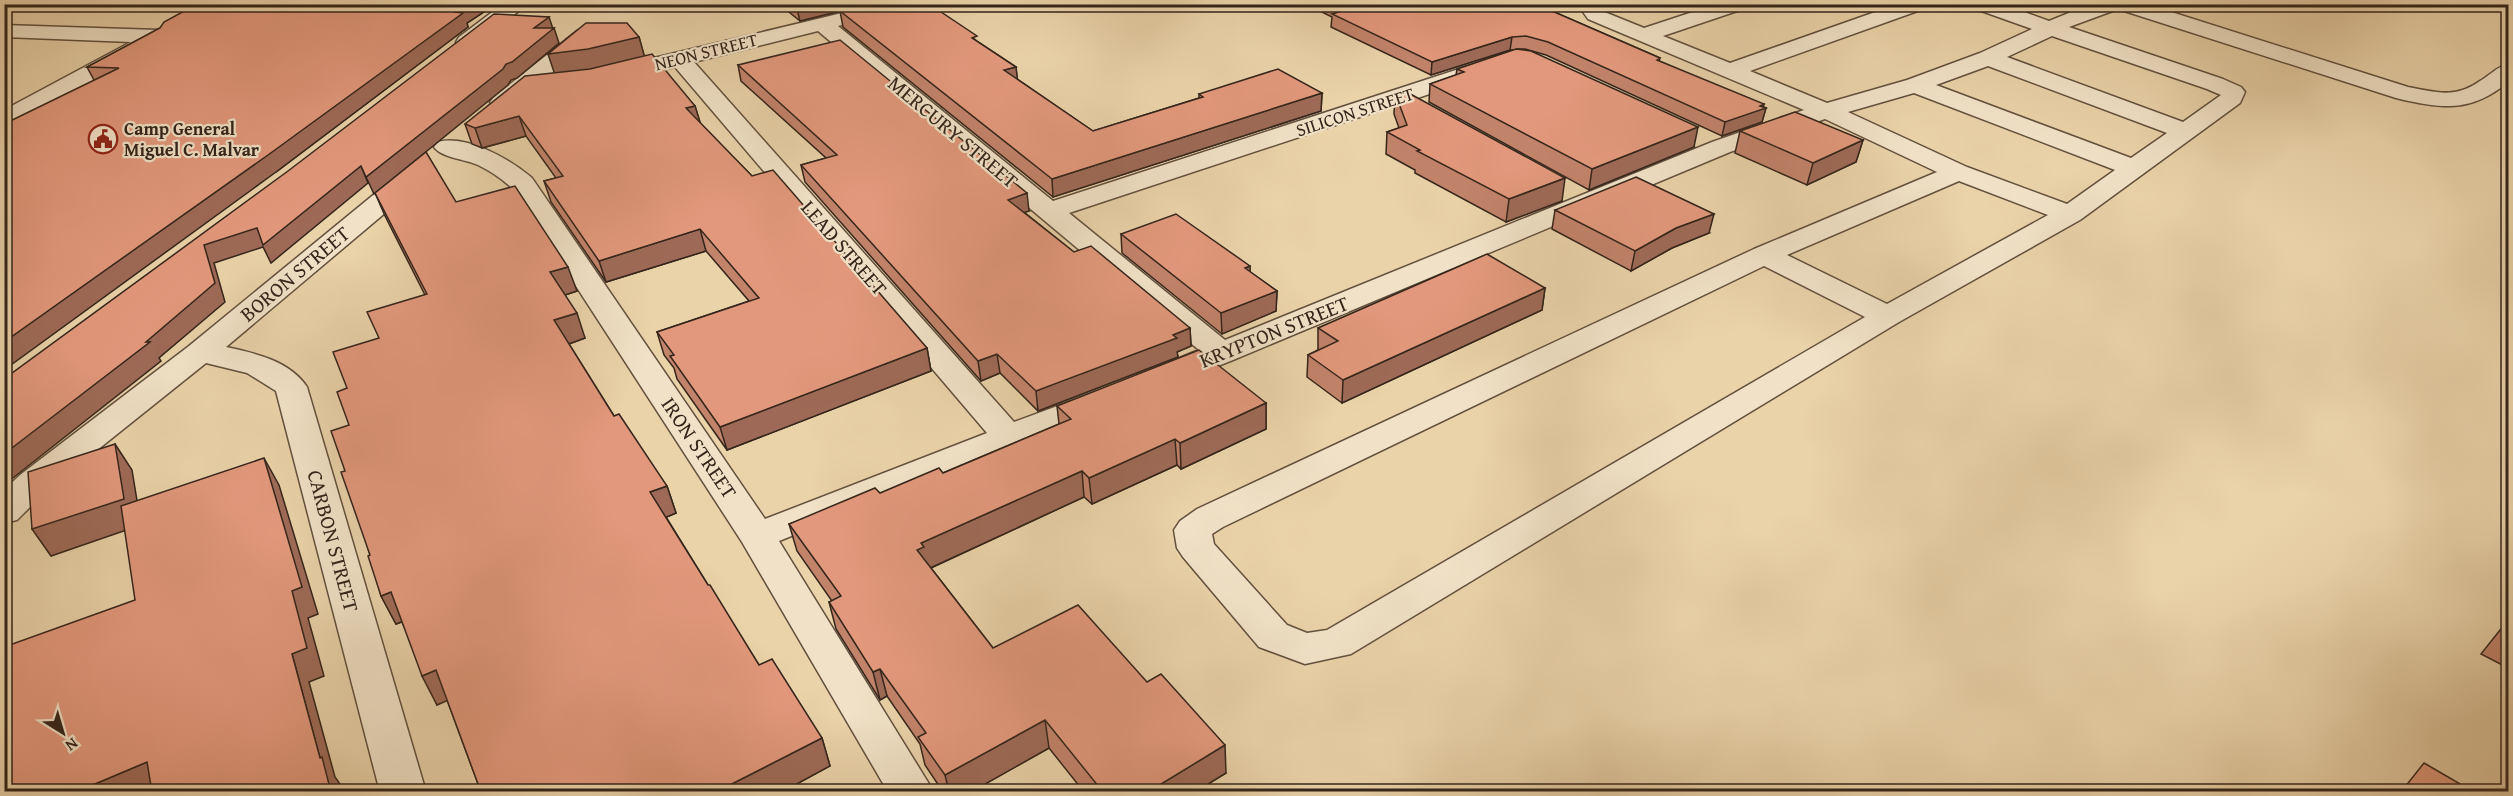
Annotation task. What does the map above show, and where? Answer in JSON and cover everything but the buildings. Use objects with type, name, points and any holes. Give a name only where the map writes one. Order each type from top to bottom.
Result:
[{"type":"street","points":[[444,60],[518,4]]},
{"type":"street","points":[[1598,4],[1591,9],[1595,15],[1732,70],[1958,172],[2070,214]]},
{"type":"street","points":[[1643,36],[1739,4]]},
{"type":"street","points":[[1732,70],[1919,4]]},
{"type":"street","points":[[1958,172],[1764,255],[1210,518],[1193,530],[1196,548],[1273,636],[1305,649],[1337,643],[1888,316],[2070,214],[2232,98],[2233,92],[1980,4]]},
{"type":"street","name":"KRYPTON STREET","points":[[757,536],[1222,354],[1721,147],[1826,111],[1915,85],[1988,58],[2074,17],[2113,4]]},
{"type":"street","points":[[2123,4],[2404,93],[2437,99],[2468,100],[2484,92],[2508,71]]},
{"type":"street","name":"NEON STREET","points":[[637,69],[854,16]]},
{"type":"street","name":"MERCURY STREET","points":[[822,24],[1222,354]]},
{"type":"street","points":[[4,31],[158,36],[4,120]]},
{"type":"street","name":"BORON STREET","points":[[4,511],[33,483],[200,353],[585,36]]},
{"type":"street","points":[[1988,58],[2185,131]]},
{"type":"street","name":"LEAD STREET","points":[[680,59],[1008,436]]},
{"type":"street","name":"SILICON STREET","points":[[1048,211],[1399,98],[1500,63]]},
{"type":"street","points":[[522,86],[563,84]]},
{"type":"street","points":[[1915,85],[2133,168]]},
{"type":"street","points":[[1399,98],[1431,115]]},
{"type":"street","name":"IRON STREET","points":[[467,131],[482,155],[505,168],[523,184],[757,536],[912,792]]},
{"type":"street","points":[[1688,132],[1721,147]]},
{"type":"street","points":[[1556,185],[1588,202]]},
{"type":"street","points":[[1764,255],[1888,316]]},
{"type":"street","name":"CARBON STREET","points":[[200,353],[248,360],[271,370],[291,387],[402,792]]},
{"type":"place","name":"Camp General Miguel C. Malvar","points":[[103,139]]}]
